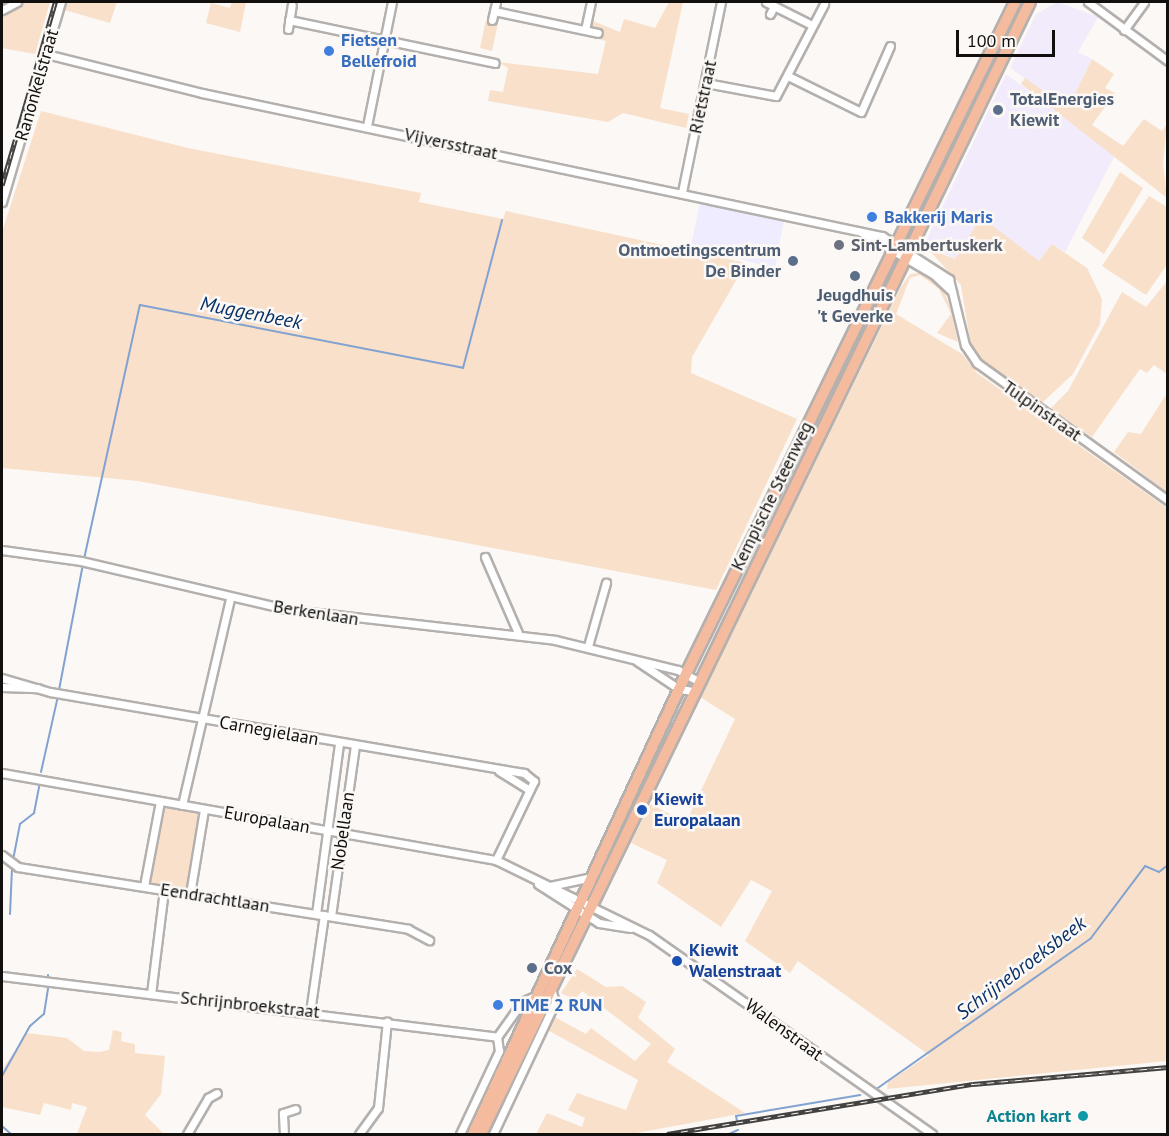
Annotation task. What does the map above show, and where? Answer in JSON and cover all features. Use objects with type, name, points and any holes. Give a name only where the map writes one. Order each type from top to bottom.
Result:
[{"type":"main road","name":"Kempische Steenweg","points":[[481,1134],[489,1108],[537,995],[686,674],[1015,2]]},
{"type":"main road","name":"Kempische Steenweg","points":[[472,1134],[489,1108],[589,913],[695,686],[905,253],[1030,2]]},
{"type":"street","points":[[2,10],[17,2]]},
{"type":"street","name":"Ranonkelstraat","points":[[2,202],[61,2]]},
{"type":"street","points":[[367,126],[392,2]]},
{"type":"street","points":[[492,20],[496,2]]},
{"type":"street","points":[[585,30],[591,2]]},
{"type":"street","name":"Rietstraat","points":[[682,192],[722,2]]},
{"type":"street","points":[[766,2],[812,25]]},
{"type":"street","points":[[1080,2],[1097,10]]},
{"type":"street","points":[[1088,2],[1167,61]]},
{"type":"street","points":[[1124,30],[1144,2]]},
{"type":"street","points":[[706,83],[770,97],[779,93],[824,4]]},
{"type":"street","points":[[288,29],[292,5]]},
{"type":"street","points":[[770,14],[774,6]]},
{"type":"street","points":[[494,11],[598,33]]},
{"type":"street","points":[[289,20],[495,63]]},
{"type":"street","points":[[788,76],[861,112],[890,46]]},
{"type":"street","points":[[483,61],[485,52]]},
{"type":"street","name":"Vijversstraat","points":[[46,54],[367,126],[857,229],[905,253]]},
{"type":"street","name":"Tulpinstraat","points":[[905,253],[937,267],[954,294],[965,345],[977,363],[1167,500]]},
{"type":"street","name":"Berkenlaan","points":[[2,550],[81,561],[230,598],[367,621],[518,633],[588,646],[632,658],[686,674],[695,686],[679,689],[632,658]]},
{"type":"street","points":[[485,557],[518,633]]},
{"type":"street","points":[[588,646],[606,583]]},
{"type":"street","points":[[182,805],[199,718],[230,598]]},
{"type":"street","name":"Carnegielaan","points":[[2,678],[38,688],[339,744],[531,776],[530,790],[499,771]]},
{"type":"street","name":"Carnegielaan","points":[[2,687],[38,688]]},
{"type":"street","name":"Nobellaan","points":[[324,915],[327,830],[339,744]]},
{"type":"street","name":"Nobellaan","points":[[310,1012],[324,915],[343,833],[355,746]]},
{"type":"street","name":"Europalaan","points":[[2,773],[496,860],[548,886],[578,907]]},
{"type":"street","points":[[496,860],[530,790]]},
{"type":"street","points":[[144,886],[160,801]]},
{"type":"street","points":[[190,894],[204,809]]},
{"type":"street","name":"Eendrachtlaan","points":[[2,855],[18,867],[408,929],[429,940]]},
{"type":"street","name":"Europalaan","points":[[529,877],[578,907]]},
{"type":"street","points":[[548,886],[592,877]]},
{"type":"street","points":[[151,994],[164,890]]},
{"type":"street","name":"Walenstraat","points":[[578,907],[634,929],[932,1134]]},
{"type":"street","name":"Schrijnbroekstraat","points":[[2,976],[387,1021],[497,1037]]},
{"type":"street","name":"Kempische Steenweg","points":[[493,1134],[555,1002],[551,989]]},
{"type":"street","name":"Kempische Steenweg","points":[[460,1134],[499,1051],[497,1037],[522,1002],[537,995]]},
{"type":"street","points":[[359,1134],[378,1107],[387,1021]]},
{"type":"street","points":[[188,1134],[208,1098],[218,1093]]},
{"type":"street","points":[[284,1134],[283,1113],[295,1109]]},
{"type":"shaded area","points":[[22,2],[50,2],[35,54],[2,48],[2,14]]},
{"type":"shaded area","points":[[64,2],[117,2],[110,23],[61,9]]},
{"type":"shaded area","points":[[232,2],[246,2],[240,32],[206,23],[211,3],[230,8]]},
{"type":"shaded area","points":[[669,2],[683,2],[660,108],[689,114],[686,128],[623,113],[608,122],[488,101],[490,90],[503,92],[508,68],[498,62],[598,74],[606,41],[594,38],[602,31],[592,27],[590,20],[620,32],[624,19],[655,28]]},
{"type":"shaded area","points":[[1058,2],[1098,17],[1078,52],[1092,59],[1068,108],[1010,68],[1036,14]]},
{"type":"shaded area","points":[[486,20],[498,23],[492,51],[480,48]]},
{"type":"shaded area","points":[[1092,59],[1114,74],[1105,88],[1115,93],[1092,125],[1123,146],[1144,119],[1162,131],[1167,124],[1163,163],[1167,198],[1021,84],[1025,78],[1068,108]]},
{"type":"shaded area","points":[[1006,74],[1115,155],[1065,252],[1052,244],[1039,261],[981,218],[955,259],[925,243]]},
{"type":"shaded area","points":[[41,111],[188,148],[421,193],[419,202],[503,219],[506,211],[746,263],[692,357],[691,373],[797,419],[716,590],[138,481],[2,468],[2,232]]},
{"type":"shaded area","points":[[1120,172],[1143,188],[1104,254],[1082,238]]},
{"type":"shaded area","points":[[1149,196],[1167,207],[1168,263],[1146,295],[1102,266]]},
{"type":"shaded area","points":[[700,203],[784,220],[775,269],[720,253],[718,258],[690,251]]},
{"type":"shaded area","points":[[981,217],[1039,261],[1052,244],[1087,268],[1102,299],[1100,324],[1073,374],[1042,403],[979,357],[970,341],[961,285],[927,248],[955,259]]},
{"type":"shaded area","points":[[920,273],[933,281],[945,294],[949,303],[958,342],[937,333],[951,314],[939,289],[920,275],[910,278],[896,314],[962,354],[977,373],[1167,508],[1167,1061],[887,1089],[888,1082],[929,1055],[798,961],[790,973],[745,941],[772,891],[751,880],[721,927],[657,883],[667,860],[631,843],[650,804],[686,822],[735,719],[700,697],[901,287],[910,274]]},
{"type":"shaded area","points":[[1167,281],[1167,374],[1154,365],[1147,373],[1140,369],[1092,437],[1050,409],[1068,391],[1122,292],[1146,307]]},
{"type":"shaded area","points":[[1167,393],[1168,492],[1114,452],[1128,432],[1141,434]]},
{"type":"shaded area","points":[[163,804],[200,812],[187,891],[148,884]]},
{"type":"shaded area","points":[[577,969],[606,987],[622,986],[646,1002],[638,1018],[675,1049],[667,1062],[745,1113],[631,1134],[536,1134],[547,1113],[582,1127],[585,1118],[568,1110],[577,1093],[626,1110],[638,1080],[544,1028],[551,1015],[586,1034],[591,1028],[635,1061],[651,1044],[582,991],[575,1000],[561,993]]},
{"type":"shaded area","points":[[113,1030],[122,1032],[121,1041],[135,1044],[135,1053],[165,1056],[161,1094],[145,1115],[164,1134],[77,1134],[87,1107],[72,1103],[71,1110],[44,1103],[40,1115],[2,1107],[2,1070],[27,1033],[67,1038],[84,1051],[99,1052],[109,1050]]},
{"type":"waterway","name":"Muggenbeek","points":[[84,559],[140,305],[463,368],[502,220]]},
{"type":"waterway","name":"Muggenbeek","points":[[59,690],[83,564]]},
{"type":"waterway","name":"Muggenbeek","points":[[41,772],[58,696]]},
{"type":"waterway","name":"Muggenbeek","points":[[13,860],[20,824],[34,813],[40,782]]},
{"type":"waterway","name":"Schrijnebroeksbeek","points":[[875,1090],[1091,938],[1145,866],[1159,872],[1168,865]]},
{"type":"waterway","name":"Muggenbeek","points":[[10,914],[12,869]]},
{"type":"waterway","name":"Muggenbeek","points":[[2,1076],[30,1026],[44,1014],[49,984]]},
{"type":"waterway","name":"Schrijnebroeksbeek","points":[[737,1121],[736,1116],[860,1095]]},
{"type":"waterway","name":"Muggenbeek","points":[[2,1126],[11,1134]]},
{"type":"waterway","name":"Schrijnebroeksbeek","points":[[729,1134],[738,1130]]},
{"type":"railway","points":[[2,185],[55,2]]},
{"type":"railway","points":[[667,1134],[973,1084],[1168,1067]]},
{"type":"place","name":"Fietsen Bellefroid","points":[[329,51]]},
{"type":"place","name":"TotalEnergies Kiewit","points":[[998,110]]},
{"type":"place","name":"Bakkerij Maris","points":[[872,217]]},
{"type":"place","name":"Sint-Lambertuskerk","points":[[839,245]]},
{"type":"place","name":"Ontmoetingscentrum De Binder","points":[[793,261]]},
{"type":"place","name":"Jeugdhuis 't Geverke","points":[[855,276]]},
{"type":"place","name":"Kiewit Europalaan","points":[[642,810]]},
{"type":"place","name":"Kiewit Walenstraat","points":[[677,961]]},
{"type":"place","name":"Cox","points":[[532,968]]},
{"type":"place","name":"TIME 2 RUN","points":[[498,1005]]},
{"type":"place","name":"Action kart","points":[[1083,1116]]}]
